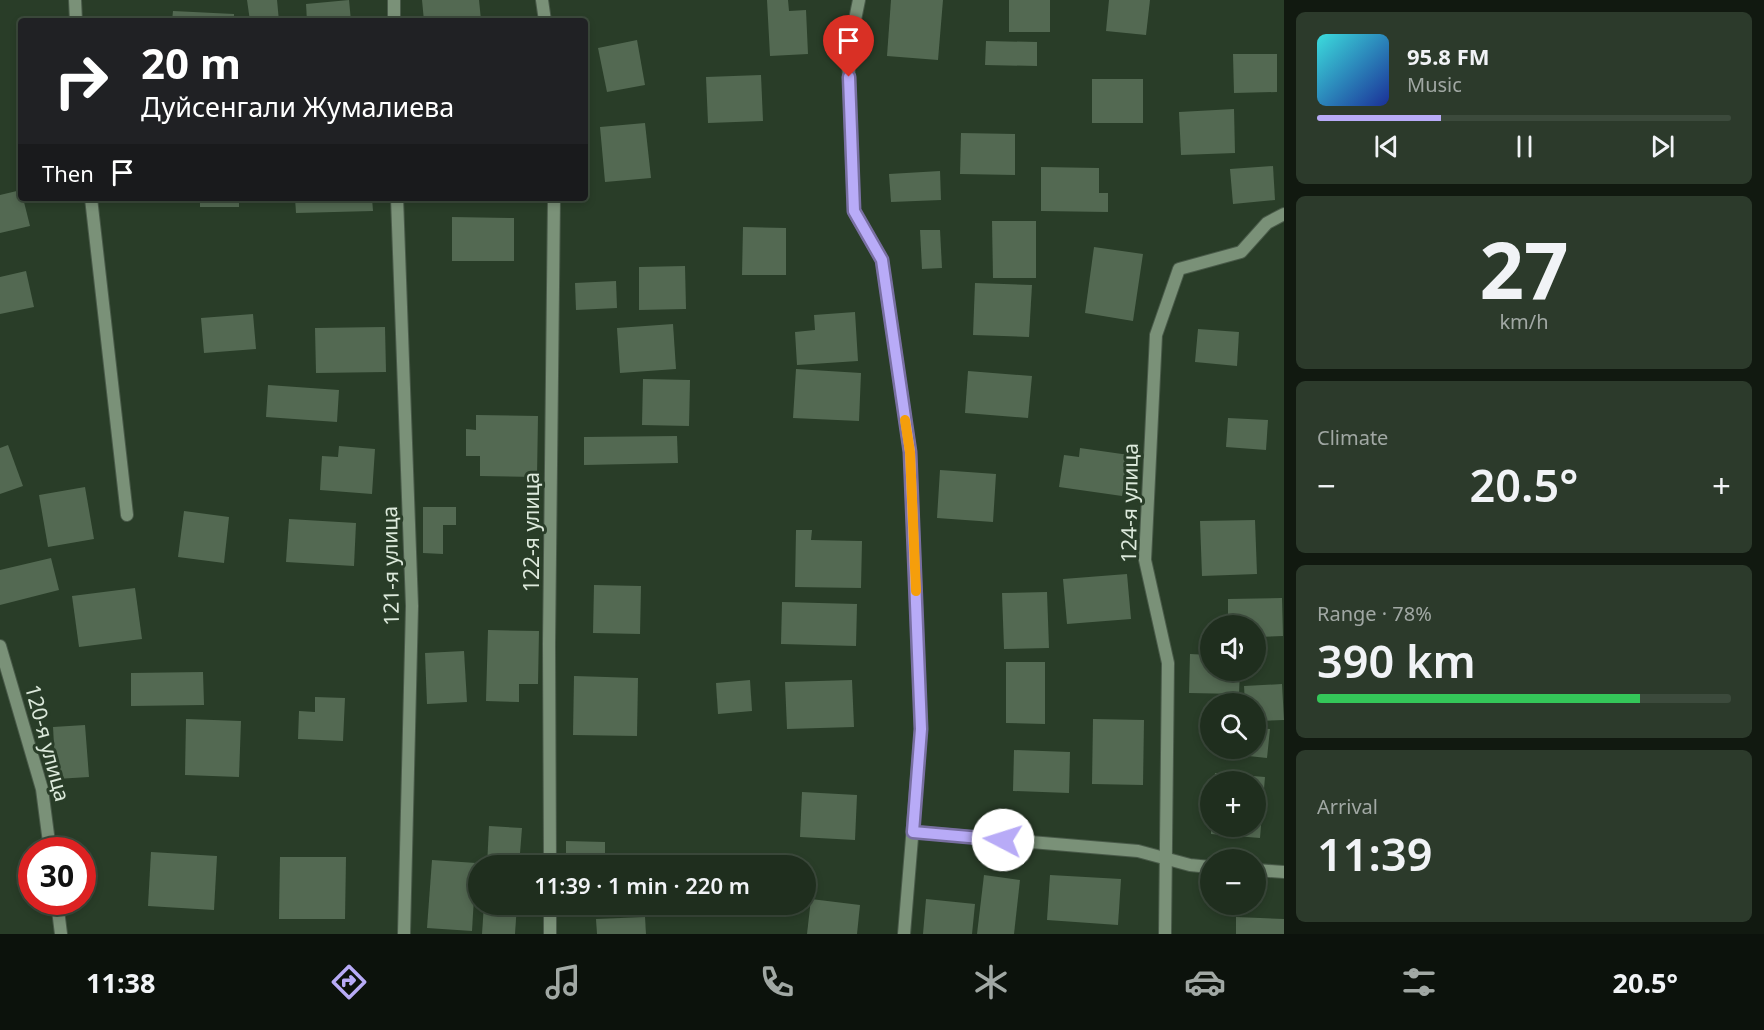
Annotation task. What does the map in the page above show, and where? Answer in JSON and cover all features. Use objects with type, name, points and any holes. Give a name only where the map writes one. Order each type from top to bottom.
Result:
[{"type":"street","points":[[75,0],[76,18]]},
{"type":"street","points":[[394,0],[394,18]]},
{"type":"street","points":[[542,0],[545,18]]},
{"type":"street","points":[[859,0],[848,54],[854,211],[882,260],[910,452],[921,729],[904,934]]},
{"type":"street","points":[[92,201],[127,515]]},
{"type":"street","name":"121-я улица","points":[[397,201],[412,606],[404,934]]},
{"type":"street","name":"122-я улица","points":[[550,855],[549,644],[554,201]]},
{"type":"street","name":"124-я улица","points":[[1165,934],[1168,663],[1145,560],[1156,335],[1179,269],[1241,252],[1267,223],[1284,214]]},
{"type":"street","name":"120-я улица","points":[[0,646],[42,789],[48,837]]},
{"type":"street","points":[[913,832],[1138,851],[1200,865]]},
{"type":"street","points":[[1266,871],[1284,872]]},
{"type":"street","points":[[59,915],[62,934]]},
{"type":"street","points":[[550,915],[550,934]]},
{"type":"building","points":[[247,0],[277,0],[279,18],[250,18]]},
{"type":"building","points":[[349,0],[351,18],[307,18],[306,4]]},
{"type":"building","points":[[422,0],[479,0],[481,18],[424,18]]},
{"type":"building","points":[[767,0],[788,0],[789,11],[806,10],[808,54],[770,56]]},
{"type":"building","points":[[891,0],[943,0],[938,60],[887,56]]},
{"type":"building","points":[[1009,0],[1050,0],[1050,32],[1009,32]]},
{"type":"building","points":[[1109,0],[1150,0],[1146,35],[1106,31]]},
{"type":"building","points":[[173,11],[234,14],[234,18],[172,18]]},
{"type":"building","points":[[637,40],[645,85],[607,92],[598,48]]},
{"type":"building","points":[[986,41],[1037,42],[1037,66],[985,65]]},
{"type":"building","points":[[1233,54],[1277,54],[1277,92],[1234,93]]},
{"type":"building","points":[[761,75],[763,121],[708,123],[706,77]]},
{"type":"building","points":[[1092,79],[1143,79],[1143,123],[1092,123]]},
{"type":"building","points":[[1234,109],[1235,153],[1181,155],[1179,112]]},
{"type":"building","points":[[645,123],[651,178],[605,182],[600,127]]},
{"type":"building","points":[[961,133],[1015,134],[1015,175],[960,174]]},
{"type":"building","points":[[1273,166],[1275,200],[1233,204],[1230,169]]},
{"type":"building","points":[[1041,167],[1099,168],[1099,193],[1108,193],[1108,212],[1041,211]]},
{"type":"building","points":[[940,171],[941,200],[891,202],[889,174]]},
{"type":"building","points":[[18,191],[18,201],[24,201],[30,226],[0,233],[0,195]]},
{"type":"building","points":[[200,201],[239,201],[239,207],[200,207]]},
{"type":"building","points":[[295,201],[372,201],[373,211],[296,213]]},
{"type":"building","points":[[452,217],[514,218],[514,261],[452,261]]},
{"type":"building","points":[[992,221],[1036,221],[1036,278],[993,278]]},
{"type":"building","points":[[743,227],[786,228],[786,275],[742,275]]},
{"type":"building","points":[[920,230],[940,230],[942,268],[922,269]]},
{"type":"building","points":[[1094,247],[1143,254],[1133,321],[1085,313]]},
{"type":"building","points":[[685,266],[686,309],[639,310],[639,267]]},
{"type":"building","points":[[26,271],[34,307],[0,314],[0,277]]},
{"type":"building","points":[[616,281],[617,308],[576,310],[575,283]]},
{"type":"building","points":[[975,283],[1032,285],[1029,337],[973,335]]},
{"type":"building","points":[[855,312],[858,361],[797,365],[795,332],[815,330],[814,315]]},
{"type":"building","points":[[253,314],[256,349],[204,353],[201,318]]},
{"type":"building","points":[[673,324],[676,369],[620,373],[617,328]]},
{"type":"building","points":[[385,327],[386,372],[316,373],[315,328]]},
{"type":"building","points":[[1198,329],[1239,332],[1237,366],[1195,362]]},
{"type":"building","points":[[796,369],[861,373],[859,421],[793,418]]},
{"type":"building","points":[[968,371],[1032,376],[1028,418],[965,413]]},
{"type":"building","points":[[643,379],[690,380],[689,426],[642,425]]},
{"type":"building","points":[[268,385],[339,390],[337,422],[266,417]]},
{"type":"building","points":[[476,415],[538,416],[537,477],[480,476],[480,456],[466,456],[466,429],[476,430]]},
{"type":"building","points":[[1228,418],[1268,420],[1266,450],[1226,447]]},
{"type":"building","points":[[677,436],[678,463],[584,465],[584,437]]},
{"type":"building","points":[[8,445],[23,486],[0,494],[0,448]]},
{"type":"building","points":[[339,446],[375,449],[372,494],[320,490],[322,456],[338,457]]},
{"type":"building","points":[[1080,448],[1129,455],[1122,496],[1059,487],[1064,455],[1079,457]]},
{"type":"building","points":[[940,470],[996,474],[993,522],[937,518]]},
{"type":"building","points":[[85,487],[94,539],[48,547],[39,495]]},
{"type":"building","points":[[423,507],[456,507],[456,525],[443,525],[443,554],[423,553]]},
{"type":"building","points":[[184,511],[229,517],[224,563],[178,557]]},
{"type":"building","points":[[289,519],[356,523],[354,566],[286,562]]},
{"type":"building","points":[[1255,520],[1257,574],[1202,576],[1200,521]]},
{"type":"building","points":[[796,530],[812,530],[811,540],[862,541],[861,588],[795,587]]},
{"type":"building","points":[[51,558],[59,590],[0,605],[0,570]]},
{"type":"building","points":[[1127,574],[1131,619],[1067,624],[1063,579]]},
{"type":"building","points":[[594,585],[641,586],[640,634],[593,633]]},
{"type":"building","points":[[135,588],[142,639],[79,647],[72,596]]},
{"type":"building","points":[[1047,592],[1049,648],[1004,649],[1002,593]]},
{"type":"building","points":[[1282,598],[1283,636],[1266,637],[1266,615],[1228,615],[1228,599]]},
{"type":"building","points":[[782,602],[857,604],[856,646],[781,644]]},
{"type":"building","points":[[488,630],[539,631],[538,684],[519,684],[519,702],[486,701]]},
{"type":"building","points":[[464,651],[467,702],[427,704],[425,653]]},
{"type":"building","points":[[1190,654],[1200,654],[1200,681],[1240,681],[1239,693],[1189,693]]},
{"type":"building","points":[[1006,662],[1045,662],[1045,724],[1006,723]]},
{"type":"building","points":[[203,672],[204,705],[131,706],[131,673]]},
{"type":"building","points":[[574,676],[638,678],[637,736],[573,735]]},
{"type":"building","points":[[750,680],[752,711],[718,714],[716,683]]},
{"type":"building","points":[[852,680],[854,727],[787,729],[785,682]]},
{"type":"building","points":[[1282,684],[1284,720],[1266,721],[1266,693],[1244,693],[1244,686]]},
{"type":"building","points":[[315,697],[345,698],[343,741],[298,739],[299,711],[315,712]]},
{"type":"building","points":[[186,719],[241,721],[239,777],[185,775]]},
{"type":"building","points":[[1093,719],[1144,720],[1143,785],[1092,784]]},
{"type":"building","points":[[85,725],[89,777],[56,779],[53,727]]},
{"type":"building","points":[[1266,729],[1270,729],[1266,758]]},
{"type":"building","points":[[1014,750],[1070,752],[1069,793],[1013,791]]},
{"type":"building","points":[[802,792],[857,795],[855,840],[800,837]]},
{"type":"building","points":[[489,826],[522,828],[520,855],[488,855]]},
{"type":"building","points":[[566,841],[605,842],[605,855],[566,855]]},
{"type":"building","points":[[151,852],[217,856],[214,910],[148,906]]},
{"type":"building","points":[[280,857],[346,857],[345,919],[279,919]]},
{"type":"building","points":[[432,860],[468,862],[468,915],[473,915],[472,931],[427,928]]},
{"type":"building","points":[[984,875],[1020,880],[1014,934],[977,934]]},
{"type":"building","points":[[1050,875],[1121,879],[1118,925],[1047,920]]},
{"type":"building","points":[[926,899],[975,904],[972,934],[923,934]]},
{"type":"building","points":[[816,900],[860,905],[857,934],[807,934],[809,915],[816,915]]},
{"type":"building","points":[[483,915],[516,915],[515,934],[482,934]]},
{"type":"building","points":[[645,917],[646,934],[597,934],[596,919]]},
{"type":"building","points":[[1236,917],[1284,919],[1284,934],[1236,934]]},
{"type":"slow traffic","points":[[905,420],[910,452],[916,591]]},
{"type":"route","points":[[849,77],[854,211],[882,260],[910,452],[921,729],[913,832],[1003,840]]}]
